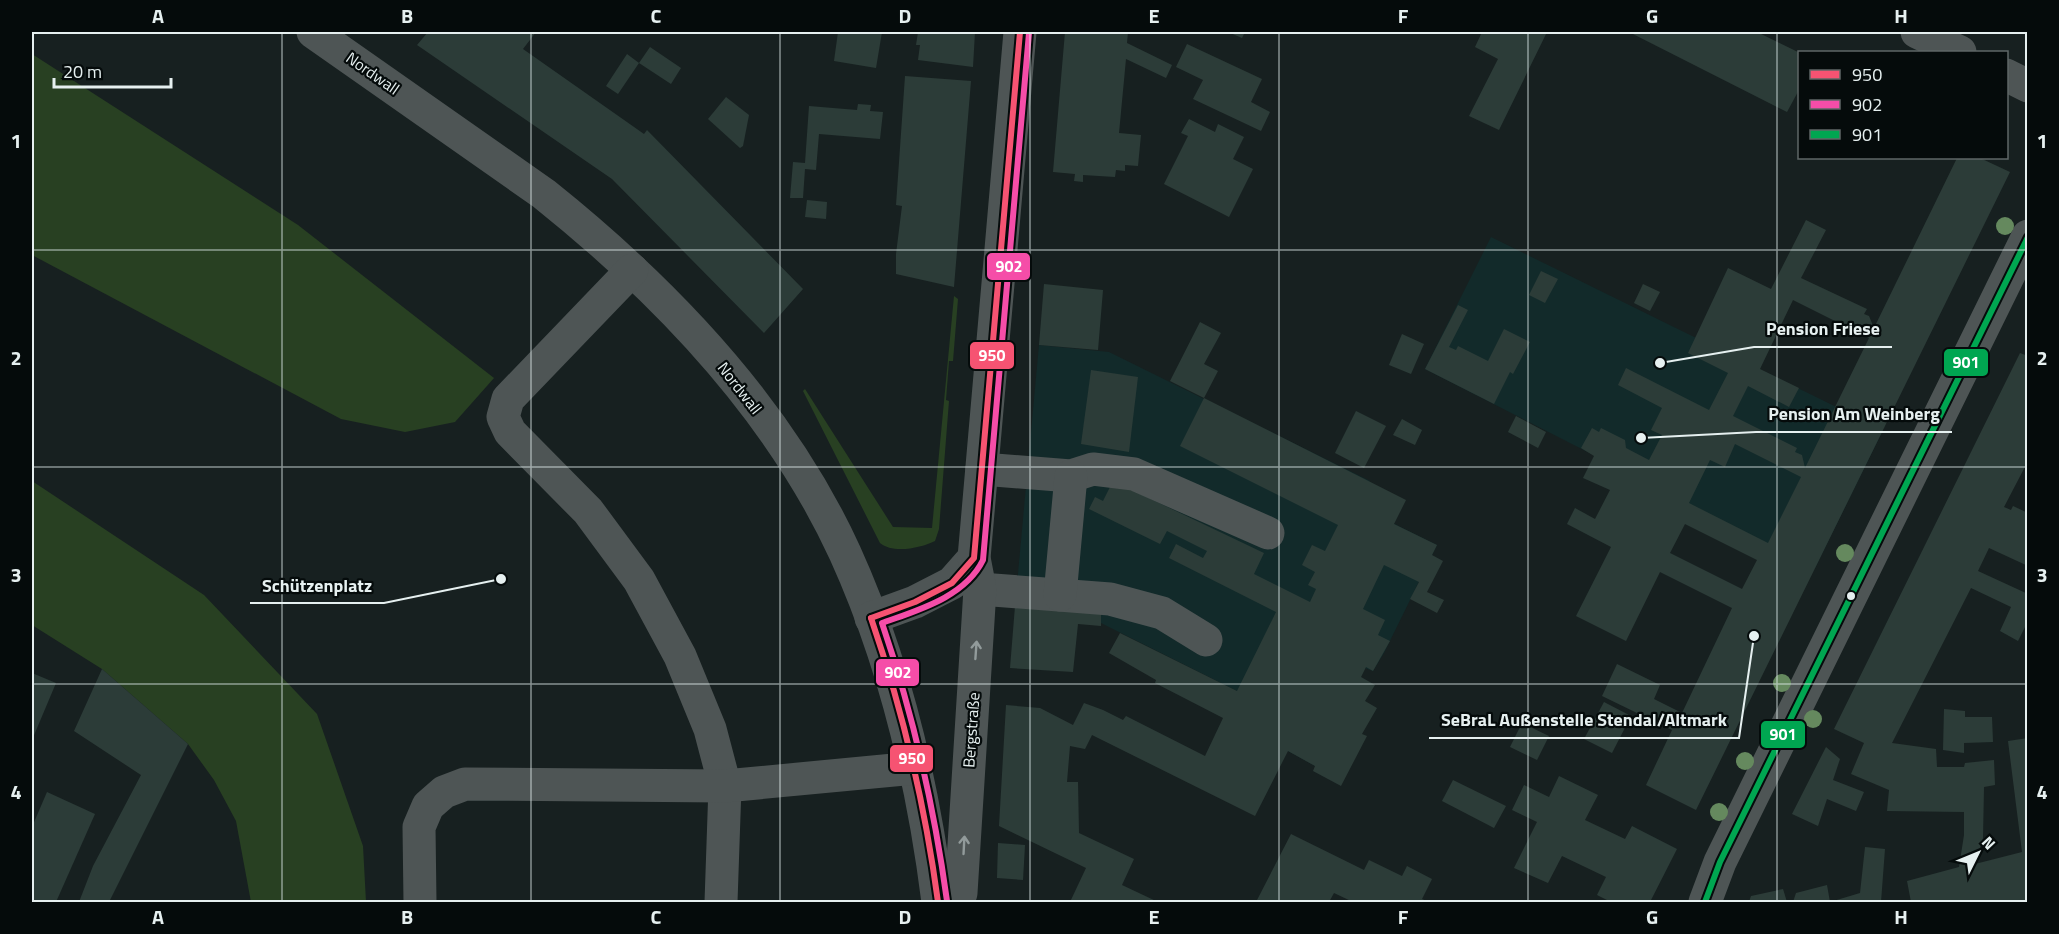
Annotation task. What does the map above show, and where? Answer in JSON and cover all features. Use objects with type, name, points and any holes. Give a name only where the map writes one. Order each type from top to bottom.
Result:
[{"type":"street","name":"Nordwall","points":[[313,32],[544,194],[579,222],[632,270],[724,366],[787,450],[845,552],[872,618],[893,681],[915,768],[931,848],[938,903]]},
{"type":"street","name":"Bergstraße","points":[[958,903],[961,893],[982,469],[1020,32]]},
{"type":"street","points":[[1917,32],[1958,51]]},
{"type":"street","points":[[2008,76],[2028,86]]},
{"type":"street","points":[[1705,903],[1720,862],[2028,236]]},
{"type":"street","points":[[632,270],[508,399],[503,417],[510,432],[588,511],[639,580],[680,656],[710,729],[725,786],[721,903]]},
{"type":"street","points":[[982,469],[1071,476],[1093,469],[1134,474],[1268,533]]},
{"type":"street","points":[[1060,595],[1071,476]]},
{"type":"street","points":[[872,618],[915,602],[977,573],[1060,595],[1110,599],[1162,613],[1206,640]]},
{"type":"street","points":[[420,903],[419,827],[428,806],[444,792],[465,784],[725,786],[915,768]]},
{"type":"shaded area","points":[[1491,237],[1883,430],[1815,568],[1425,369]]},
{"type":"shaded area","points":[[1039,345],[1109,352],[1370,481],[1358,506],[1437,545],[1384,653],[1373,671],[1365,668],[1315,766],[1288,751],[1301,723],[1101,623],[1015,606]]},
{"type":"green space","points":[[32,54],[298,225],[494,378],[455,422],[405,432],[341,419],[32,255]]},
{"type":"green space","points":[[954,296],[958,299],[953,361],[949,361],[946,400],[949,401],[939,529],[935,541],[929,544],[907,549],[892,548],[880,543],[803,391],[805,389],[893,527],[932,528]]},
{"type":"green space","points":[[32,481],[204,595],[317,714],[363,846],[366,902],[251,902],[236,821],[214,780],[188,744],[102,669],[32,625]]},
{"type":"building","points":[[428,32],[536,32],[523,49],[644,134],[647,130],[803,289],[764,333],[612,179],[417,45]]},
{"type":"building","points":[[838,32],[882,32],[876,68],[834,61]]},
{"type":"building","points":[[918,32],[975,32],[973,67],[918,60],[920,45],[916,45]]},
{"type":"building","points":[[1065,32],[1128,32],[1127,43],[1172,65],[1166,78],[1126,59],[1119,133],[1141,135],[1138,166],[1125,165],[1125,171],[1116,170],[1115,177],[1083,175],[1083,182],[1074,181],[1075,174],[1053,172]]},
{"type":"building","points":[[1228,32],[1245,32],[1242,38]]},
{"type":"building","points":[[1482,32],[1547,32],[1499,130],[1469,116],[1498,59],[1475,47]]},
{"type":"building","points":[[1629,32],[1757,32],[1798,52],[1798,92],[1787,112]]},
{"type":"building","points":[[1187,44],[1262,79],[1251,102],[1270,112],[1261,131],[1193,99],[1203,80],[1176,67]]},
{"type":"building","points":[[650,47],[681,68],[671,84],[639,63]]},
{"type":"building","points":[[627,54],[639,63],[618,94],[606,86]]},
{"type":"building","points":[[905,76],[971,81],[954,287],[896,274],[902,206],[896,205]]},
{"type":"building","points":[[726,97],[749,115],[743,146],[740,148],[708,119]]},
{"type":"building","points":[[858,104],[871,105],[870,111],[883,112],[880,139],[819,134],[816,170],[805,169],[803,198],[790,198],[793,162],[805,163],[809,106],[857,110]]},
{"type":"building","points":[[1189,119],[1215,132],[1218,124],[1244,137],[1233,159],[1253,169],[1229,217],[1164,184],[1188,136],[1181,133]]},
{"type":"building","points":[[1957,159],[1982,159],[2010,172],[1696,810],[1646,785],[1672,730],[1602,696],[1617,664],[1660,685],[1654,699],[1682,713],[1732,608],[1660,572],[1626,641],[1576,616],[1611,547],[1567,524],[1575,508],[1595,519],[1610,490],[1583,478],[1594,456],[1581,448],[1592,428],[1599,432],[1601,428],[1625,440],[1626,448],[1649,460],[1662,435],[1651,430],[1662,408],[1618,385],[1626,368],[1709,410],[1728,373],[1688,353],[1728,268],[1771,289],[1806,220],[1826,230],[1801,278],[1867,309],[1864,314],[1869,316],[1874,328]],"holes":[[[1793,300],[1869,338],[1805,468],[1802,455],[1795,452],[1797,448],[1733,416],[1748,386],[1789,407],[1799,388],[1760,369]],[[1735,444],[1801,477],[1768,543],[1689,503],[1710,460],[1725,467]],[[1685,524],[1757,560],[1742,589],[1670,553]]]},
{"type":"building","points":[[807,200],[827,202],[826,219],[805,217]]},
{"type":"building","points":[[1541,271],[1558,279],[1545,303],[1529,295]]},
{"type":"building","points":[[1044,284],[1103,290],[1098,350],[1039,345]]},
{"type":"building","points":[[1643,284],[1660,292],[1650,311],[1634,303]]},
{"type":"building","points":[[1458,305],[1468,310],[1449,347],[1456,350],[1458,346],[1488,361],[1504,329],[1530,342],[1513,374],[1510,372],[1494,404],[1425,369]]},
{"type":"building","points":[[1200,322],[1221,333],[1204,364],[1218,371],[1204,398],[1170,381]]},
{"type":"building","points":[[1402,334],[1424,344],[1411,374],[1389,365]]},
{"type":"building","points":[[2020,353],[2028,356],[2028,461],[2004,507],[2011,510],[2013,506],[2028,513],[2028,566],[1989,548],[1978,571],[2028,594],[2028,621],[2018,641],[2000,631],[2011,607],[1971,588],[1892,743],[1936,749],[1937,767],[1964,767],[1965,763],[1994,760],[1995,785],[1984,787],[1983,838],[1975,864],[2022,852],[2008,741],[2028,738],[2028,902],[1911,902],[1907,881],[1959,867],[1964,835],[1964,812],[1887,811],[1889,790],[1851,774],[1864,743],[1834,729]]},
{"type":"building","points":[[1091,370],[1138,377],[1129,452],[1081,444]]},
{"type":"building","points":[[1204,398],[1406,500],[1394,524],[1437,545],[1432,555],[1443,561],[1427,592],[1444,600],[1437,613],[1410,599],[1419,582],[1384,565],[1363,609],[1385,620],[1378,635],[1390,641],[1373,671],[1366,667],[1361,677],[1375,685],[1365,701],[1377,708],[1362,734],[1367,736],[1341,786],[1313,771],[1315,766],[1288,751],[1255,816],[1092,735],[1085,749],[1070,746],[1067,782],[1078,782],[1079,833],[1134,859],[1122,885],[1158,902],[1070,902],[1086,868],[999,826],[1006,705],[1040,708],[1073,725],[1084,703],[1123,720],[1126,716],[1205,756],[1223,718],[1155,683],[1156,680],[1109,653],[1120,633],[1237,691],[1276,612],[1169,558],[1176,544],[1203,558],[1207,551],[1167,531],[1160,544],[1089,509],[1095,497],[1103,501],[1113,481],[1264,553],[1254,574],[1310,602],[1316,589],[1308,585],[1315,572],[1302,565],[1312,545],[1325,551],[1338,525],[1180,446]]},
{"type":"building","points":[[1356,411],[1386,426],[1364,468],[1335,453]]},
{"type":"building","points":[[1516,416],[1546,432],[1538,448],[1508,432]]},
{"type":"building","points":[[1402,419],[1422,430],[1415,445],[1393,435]]},
{"type":"building","points":[[1015,606],[1101,613],[1101,626],[1078,624],[1073,672],[1010,668]]},
{"type":"building","points":[[102,669],[188,744],[109,902],[79,902],[93,866],[141,775],[74,731]]},
{"type":"building","points":[[32,673],[56,683],[32,740]]},
{"type":"building","points":[[1604,702],[1631,716],[1612,753],[1584,739]]},
{"type":"building","points":[[1944,709],[1965,711],[1965,717],[1992,717],[1993,742],[1964,743],[1964,753],[1943,750]]},
{"type":"building","points":[[1522,723],[1549,736],[1537,760],[1510,747]]},
{"type":"building","points":[[1826,747],[1840,759],[1833,780],[1864,792],[1856,811],[1827,799],[1818,826],[1792,814]]},
{"type":"building","points":[[1559,776],[1598,795],[1585,820],[1625,839],[1632,826],[1677,849],[1650,902],[1611,902],[1597,895],[1606,877],[1562,856],[1548,883],[1514,868],[1537,822],[1512,810],[1524,785],[1549,797]]},
{"type":"building","points":[[1453,780],[1506,806],[1494,828],[1442,801]]},
{"type":"building","points":[[47,792],[95,814],[56,902],[32,902],[32,827]]},
{"type":"building","points":[[1291,834],[1364,870],[1369,860],[1402,876],[1407,866],[1432,879],[1422,899],[1429,902],[1353,902],[1334,893],[1329,902],[1256,902]]},
{"type":"building","points":[[998,843],[1025,845],[1023,880],[997,878]]},
{"type":"building","points":[[1865,847],[1885,849],[1881,902],[1830,902],[1860,893]]},
{"type":"building","points":[[1827,885],[1830,902],[1793,902],[1796,893]]},
{"type":"building","points":[[1783,889],[1787,902],[1749,902],[1751,896]]},
{"type":"transit line","name":"950","points":[[871,618],[915,602],[952,583],[974,558],[1020,32]]},
{"type":"transit line","name":"902","points":[[947,901],[936,830],[921,760],[882,623],[925,607],[953,593],[965,584],[983,560],[1029,33]]},
{"type":"transit line","name":"901","points":[[1705,902],[1720,862],[2028,237]]},
{"type":"transit line","name":"950","points":[[871,618],[912,758],[927,830],[938,902]]},
{"type":"place","name":"Pension Friese","points":[[1660,363]]},
{"type":"place","name":"Pension Am Weinberg","points":[[1641,438]]},
{"type":"place","name":"Schützenplatz","points":[[501,579]]},
{"type":"place","name":"SeBraL Außenstelle Stendal/Altmark","points":[[1754,636]]}]
